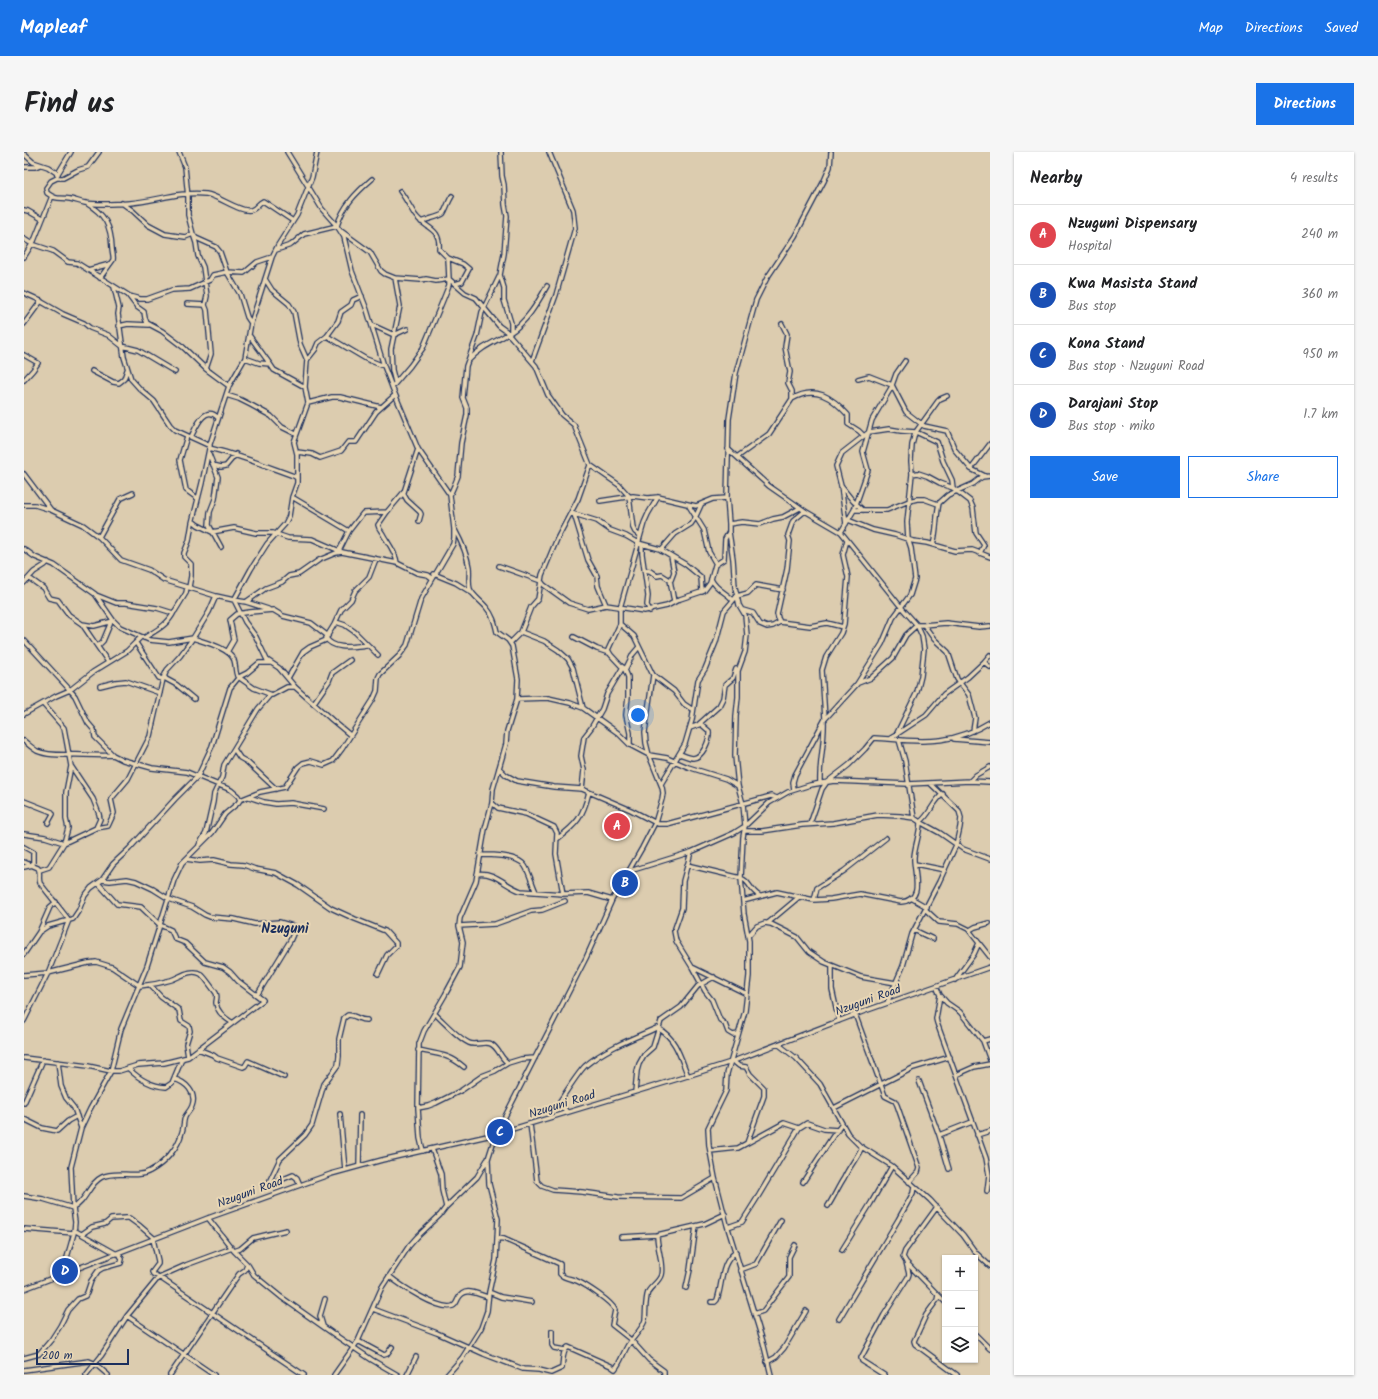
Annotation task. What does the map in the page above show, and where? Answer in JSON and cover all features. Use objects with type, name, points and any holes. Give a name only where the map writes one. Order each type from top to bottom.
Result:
[{"type":"street","points":[[71,152],[57,176],[46,188],[47,193],[57,199],[69,198],[85,203],[93,207],[105,220],[110,231],[114,258],[100,278]]},
{"type":"street","points":[[24,154],[31,161],[48,167],[57,176],[63,178],[78,170],[88,167],[99,152]]},
{"type":"street","points":[[179,152],[185,167],[188,194],[188,216],[192,234],[196,243],[198,256],[204,267],[207,296],[205,305],[207,310],[211,354],[206,369]]},
{"type":"street","points":[[288,152],[322,209],[341,231],[374,256],[376,264],[383,272],[395,278],[426,279],[436,281],[449,279],[464,293],[476,298],[499,326],[510,333],[538,369],[548,395],[562,415],[574,425],[590,465],[619,485],[629,496],[634,530],[640,536]]},
{"type":"street","points":[[24,714],[70,690],[89,674],[128,651],[143,638],[162,628],[171,618],[186,593],[191,573],[191,564],[184,557],[184,553],[189,541],[197,498],[218,418],[229,386],[245,358],[251,323],[272,257],[293,221],[308,187],[312,177],[317,152]]},
{"type":"street","points":[[450,495],[458,476],[461,443],[467,415],[467,408],[463,398],[466,366],[477,336],[484,308],[500,275],[506,242],[507,221],[501,152]]},
{"type":"street","points":[[532,362],[556,296],[575,228],[573,210],[549,152]]},
{"type":"street","points":[[690,728],[699,724],[719,706],[725,685],[732,678],[745,652],[747,635],[745,615],[739,605],[733,575],[734,559],[729,532],[727,498],[729,419],[736,373],[756,300],[767,278],[795,236],[824,181],[830,167],[830,152]]},
{"type":"street","points":[[24,166],[35,167],[40,165]]},
{"type":"street","points":[[337,226],[349,201],[372,179]]},
{"type":"street","points":[[400,191],[421,222],[435,231],[440,242],[439,249],[448,258],[463,264],[469,269],[462,282],[455,284]]},
{"type":"street","points":[[85,203],[132,203],[165,196],[188,194],[213,196],[248,211],[253,210],[259,203],[263,202],[293,221]]},
{"type":"street","points":[[24,257],[32,244],[52,196]]},
{"type":"street","points":[[421,222],[431,217],[441,215],[452,196]]},
{"type":"street","points":[[121,202],[148,225],[165,234],[185,237],[192,234]]},
{"type":"street","points":[[24,210],[42,219]]},
{"type":"street","points":[[275,250],[291,245],[304,234],[337,226]]},
{"type":"street","points":[[62,1275],[74,1231],[75,1222],[71,1167],[81,1128],[111,1071],[121,1030],[131,1003],[140,986],[178,870],[186,859],[212,833],[225,814],[240,800],[260,792],[283,788],[286,786],[298,767],[303,763],[308,761],[324,764],[333,761],[375,695],[380,674],[399,656],[407,645],[421,600],[454,538],[450,495],[418,449],[395,395],[384,366],[362,296],[352,271],[341,231]]},
{"type":"street","points":[[192,234],[196,238],[216,248],[220,252],[227,272],[240,294],[251,323]]},
{"type":"street","points":[[24,239],[32,244],[53,251],[68,262],[77,263],[128,295],[140,299],[147,299],[172,290],[190,289],[205,283],[214,275],[227,272],[244,272],[257,262],[272,257]]},
{"type":"street","points":[[392,387],[423,348],[449,285],[448,258]]},
{"type":"street","points":[[88,270],[110,264]]},
{"type":"street","points":[[500,275],[504,288],[504,300],[511,323],[510,333]]},
{"type":"street","points":[[395,278],[400,306],[391,351],[392,370],[395,382]]},
{"type":"street","points":[[234,600],[267,544],[285,524],[289,516],[292,497],[297,483],[297,452],[294,444],[296,434],[303,420],[308,403],[305,387],[307,360],[300,344],[294,312],[289,304],[272,290],[265,279]]},
{"type":"street","points":[[114,286],[119,308],[119,326],[127,370],[131,379],[158,406],[170,425],[179,432],[210,447],[236,454],[297,478]]},
{"type":"street","points":[[468,361],[484,347],[510,333],[533,311],[547,286]]},
{"type":"street","points":[[24,293],[63,314],[84,323],[90,328],[108,335],[122,346],[138,350],[175,372]]},
{"type":"street","points":[[128,295],[137,307],[144,312],[145,319],[150,325],[162,331],[183,347],[206,369],[229,386]]},
{"type":"street","points":[[307,360],[315,350],[318,343],[327,336],[338,321],[341,312],[351,305],[353,300],[362,296]]},
{"type":"street","points":[[24,324],[41,301]]},
{"type":"street","points":[[187,304],[205,305]]},
{"type":"street","points":[[119,326],[128,324],[150,325]]},
{"type":"street","points":[[737,457],[769,434],[792,399],[793,393],[788,383],[790,372],[785,347],[787,334],[782,324]]},
{"type":"street","points":[[372,325],[394,335],[407,329]]},
{"type":"street","points":[[249,335],[274,370],[305,387]]},
{"type":"street","points":[[327,336],[370,361],[384,366]]},
{"type":"street","points":[[24,355],[38,363],[24,380]]},
{"type":"street","points":[[245,358],[259,363],[270,364]]},
{"type":"street","points":[[841,532],[857,505],[868,470],[863,452],[869,432],[875,416],[892,385],[896,374],[905,361]]},
{"type":"street","points":[[92,371],[119,383],[124,379],[127,370]]},
{"type":"street","points":[[858,379],[869,376],[892,385],[905,412],[926,427],[947,431],[953,448],[971,469],[985,476],[990,476]]},
{"type":"street","points":[[792,399],[811,392],[823,395],[837,404],[847,414],[848,424],[864,436]]},
{"type":"street","points":[[226,395],[239,399],[271,416],[282,427],[296,434]]},
{"type":"street","points":[[297,452],[312,454],[320,458],[341,450],[348,442],[358,440],[364,429],[381,407],[395,395]]},
{"type":"street","points":[[794,790],[793,782],[795,774],[825,720],[857,684],[882,644],[893,618],[909,597],[915,579],[911,548],[908,539],[909,500],[912,474],[912,446],[916,432],[921,424],[939,400],[947,396]]},
{"type":"street","points":[[308,403],[332,397],[340,397],[381,407]]},
{"type":"street","points":[[192,437],[197,425],[205,415],[210,413],[214,414],[218,418]]},
{"type":"street","points":[[846,523],[837,469],[838,461],[842,453],[869,432],[889,429],[901,432],[916,432],[935,440],[938,443],[942,460],[955,489]]},
{"type":"street","points":[[187,436],[180,460],[181,467],[186,490],[197,498]]},
{"type":"street","points":[[971,469],[990,444]]},
{"type":"street","points":[[397,562],[392,548],[378,527],[387,512],[406,489],[418,449]]},
{"type":"street","points":[[728,450],[769,486],[800,508],[841,532],[917,625],[923,643],[924,655],[921,676],[917,692],[896,735]]},
{"type":"street","points":[[209,454],[218,477],[209,525],[221,547]]},
{"type":"street","points":[[213,465],[221,467],[226,466],[236,454]]},
{"type":"street","points":[[510,643],[521,632],[531,607],[539,597],[540,580],[557,539],[573,514],[590,465]]},
{"type":"street","points":[[912,474],[916,472],[922,474],[955,489],[971,502],[976,533],[984,545],[980,552]]},
{"type":"street","points":[[24,474],[51,510]]},
{"type":"street","points":[[933,545],[937,530],[936,518],[939,503],[955,489],[971,485],[985,476]]},
{"type":"street","points":[[841,486],[863,510]]},
{"type":"street","points":[[98,537],[120,499],[133,493]]},
{"type":"street","points":[[403,493],[407,500],[420,512],[421,514],[419,521]]},
{"type":"street","points":[[600,501],[629,496],[658,498],[696,506],[713,500],[727,498]]},
{"type":"street","points":[[292,497],[349,531]]},
{"type":"street","points":[[650,611],[647,605],[648,596],[640,536],[648,514],[658,498]]},
{"type":"street","points":[[854,510],[887,510],[909,500],[922,499],[936,504],[939,503]]},
{"type":"street","points":[[24,505],[35,505],[51,510],[83,525],[98,537],[121,560],[149,570],[164,580],[216,596],[246,602],[295,619],[311,622],[336,645],[347,647],[368,645]]},
{"type":"street","points":[[688,505],[704,530],[709,552],[716,564]]},
{"type":"street","points":[[661,550],[675,534],[691,524],[701,505]]},
{"type":"street","points":[[729,524],[742,522],[760,524],[783,517],[800,508]]},
{"type":"street","points":[[780,622],[777,614],[788,564],[790,541],[788,535],[793,521],[805,511]]},
{"type":"street","points":[[341,552],[349,531],[363,514],[366,512],[387,512]]},
{"type":"street","points":[[573,514],[597,521],[610,530],[661,550],[683,562],[701,578],[702,592]]},
{"type":"street","points":[[573,514],[588,560],[597,576],[598,586],[606,605]]},
{"type":"street","points":[[193,521],[212,532],[234,528],[253,533],[273,533],[288,538],[312,539],[341,552],[397,562],[417,573],[428,575],[432,578]]},
{"type":"street","points":[[834,527],[846,523],[955,551],[968,550],[980,552],[990,557]]},
{"type":"street","points":[[454,529],[459,537],[468,563],[469,582],[472,593]]},
{"type":"street","points":[[499,566],[540,580],[544,585],[569,603],[588,609],[606,605],[620,608],[631,608],[641,612],[650,611],[667,606],[682,598],[702,592],[708,587],[716,564],[724,559],[726,539],[729,532]]},
{"type":"street","points":[[820,783],[820,766],[825,732],[822,675],[823,665],[843,627],[848,576],[844,555],[847,540]]},
{"type":"street","points":[[609,653],[609,647],[620,624],[620,608],[640,543]]},
{"type":"street","points":[[24,549],[35,557],[48,562],[95,594],[116,603],[126,603],[174,612]]},
{"type":"street","points":[[246,602],[266,588],[282,582],[289,576],[299,574],[319,560],[341,552]]},
{"type":"street","points":[[671,556],[674,572],[671,580],[674,602]]},
{"type":"street","points":[[288,678],[303,652],[327,638],[341,610],[351,600],[355,591],[369,577],[376,559]]},
{"type":"street","points":[[24,582],[34,572],[48,562]]},
{"type":"street","points":[[644,570],[650,571],[657,576],[662,575],[671,580]]},
{"type":"street","points":[[423,1151],[420,1138],[418,1108],[418,1050],[420,1040],[460,966],[463,942],[459,926],[460,918],[475,884],[485,829],[492,803],[493,789],[506,744],[507,731],[517,699],[518,679],[510,643],[497,632],[490,613],[472,593],[456,582],[434,574]]},
{"type":"street","points":[[29,578],[43,588],[49,598],[58,600],[67,613],[82,624],[108,662]]},
{"type":"street","points":[[711,579],[716,587],[728,594],[733,600]]},
{"type":"street","points":[[661,784],[685,744],[690,728],[699,678],[705,669],[716,642],[724,612],[737,596],[748,593],[757,585],[783,590]]},
{"type":"street","points":[[95,594],[112,621],[120,627],[143,638],[169,642],[193,638],[210,643],[227,652],[233,658],[236,672],[239,677],[254,688],[270,695],[274,695],[287,688],[294,687]]},
{"type":"street","points":[[24,834],[45,837],[64,843],[96,828],[106,827],[109,824],[114,813],[111,799],[131,775],[151,731],[163,678],[169,666],[180,656],[193,638],[209,612],[216,596]]},
{"type":"street","points":[[234,600],[246,624],[256,637],[266,658],[279,668],[294,687],[350,735]]},
{"type":"street","points":[[227,652],[234,640],[230,620],[236,615],[269,610]]},
{"type":"street","points":[[743,610],[753,613],[760,624],[764,626],[773,626],[780,622],[810,626],[827,624],[843,627]]},
{"type":"street","points":[[82,624],[94,626],[112,621]]},
{"type":"street","points":[[98,646],[103,641],[112,621]]},
{"type":"street","points":[[336,622],[345,625],[355,632],[378,655]]},
{"type":"street","points":[[857,684],[870,678],[893,658],[906,634],[917,625],[924,626],[946,623],[979,627],[990,626]]},
{"type":"street","points":[[620,624],[634,636],[654,675],[674,691],[685,705],[693,710]]},
{"type":"street","points":[[924,626],[934,639],[948,652],[960,683],[971,699],[975,718],[973,731]]},
{"type":"street","points":[[521,632],[544,641],[568,659],[573,668],[583,708]]},
{"type":"street","points":[[574,637],[597,649],[609,653],[624,668],[628,677],[626,720],[630,733],[630,745]]},
{"type":"street","points":[[24,640],[75,696],[88,723],[94,730],[96,738],[113,755],[123,760],[161,770],[183,771],[198,776],[235,792],[240,800]]},
{"type":"street","points":[[136,643],[159,678],[163,678],[177,685],[194,699]]},
{"type":"street","points":[[582,789],[584,770],[581,756],[586,734],[602,709],[607,694],[624,668],[629,664],[633,654],[639,647]]},
{"type":"street","points":[[889,739],[926,715],[944,694],[960,683],[990,655]]},
{"type":"street","points":[[313,704],[329,681],[332,674],[350,660]]},
{"type":"street","points":[[984,662],[990,667]]},
{"type":"street","points":[[39,932],[52,925],[74,918],[84,897],[89,891],[102,880],[113,864],[129,849],[174,799],[198,776],[212,746],[228,691],[239,677],[247,673],[259,663],[271,663]]},
{"type":"street","points":[[739,666],[736,716],[736,756],[738,786],[745,826],[741,878],[748,936],[749,976],[745,1011],[732,1061],[727,1074],[726,1091],[708,1128],[710,1151],[715,1178],[740,1270],[763,1342],[771,1375]]},
{"type":"street","points":[[334,1375],[358,1341],[382,1287],[413,1242],[477,1177],[488,1159],[496,1134],[586,958],[612,900],[655,823],[663,793],[661,784],[649,755],[645,732],[654,675]]},
{"type":"street","points":[[100,686],[126,681],[160,693]]},
{"type":"street","points":[[199,846],[206,833],[214,802],[214,794],[222,777],[224,765],[258,709],[270,695]]},
{"type":"street","points":[[517,699],[548,698],[570,703],[583,708],[618,732],[630,745],[649,755],[675,761],[688,767],[726,779],[738,786]]},
{"type":"street","points":[[40,870],[49,867],[64,843],[68,828],[66,819],[66,792],[71,766],[63,726],[43,704]]},
{"type":"street","points":[[810,824],[822,789],[827,782],[852,762],[874,738],[931,742],[949,739],[973,731],[990,722]]},
{"type":"street","points":[[680,754],[692,758],[701,753],[707,743],[709,732],[703,725],[699,724]]},
{"type":"street","points":[[949,739],[990,742]]},
{"type":"street","points":[[899,740],[905,761],[914,818]]},
{"type":"street","points":[[24,741],[39,751],[70,755],[113,755]]},
{"type":"street","points":[[234,749],[240,758],[247,762],[276,789]]},
{"type":"street","points":[[71,766],[93,799],[100,819],[96,828]]},
{"type":"street","points":[[970,781],[976,775],[990,767]]},
{"type":"street","points":[[499,768],[506,775],[517,781],[554,787],[582,789],[631,810],[658,824],[667,824],[771,796],[777,798]]},
{"type":"street","points":[[629,871],[691,852],[734,833],[745,826],[769,803],[777,798],[794,790],[820,783],[834,781],[908,784],[970,781],[990,782]]},
{"type":"street","points":[[887,1003],[903,966],[908,945],[914,930],[945,870],[956,845],[961,822],[959,810],[931,784]]},
{"type":"street","points":[[557,839],[575,824],[584,810],[589,792]]},
{"type":"street","points":[[743,901],[779,892],[814,900],[831,899],[860,894],[901,902],[906,901],[911,898],[916,890],[914,857],[920,833],[920,822],[943,794]]},
{"type":"street","points":[[249,797],[276,804],[291,803],[324,809]]},
{"type":"street","points":[[24,802],[52,812],[53,814],[48,823]]},
{"type":"street","points":[[492,803],[498,808],[526,814],[552,825],[556,830],[556,854],[563,894]]},
{"type":"street","points":[[744,831],[762,831],[810,824],[833,823],[878,815],[900,816],[914,818],[940,833],[956,845],[990,859]]},
{"type":"street","points":[[814,900],[817,888],[844,871],[886,838]]},
{"type":"street","points":[[24,847],[33,853],[33,865]]},
{"type":"street","points":[[691,852],[683,881],[682,908],[674,931],[675,938],[712,1000],[720,1020],[725,1024],[728,1032],[733,1035],[738,1034]]},
{"type":"street","points":[[480,855],[504,856],[512,858],[523,864],[536,892]]},
{"type":"street","points":[[186,859],[200,861],[214,860],[244,865],[255,869],[276,873],[294,882],[331,908],[355,920],[385,931],[396,943],[396,946],[387,956],[378,974]]},
{"type":"street","points":[[24,862],[33,865],[40,870]]},
{"type":"street","points":[[914,864],[945,870]]},
{"type":"street","points":[[24,868],[33,865]]},
{"type":"street","points":[[687,865],[741,878],[747,882],[753,892],[760,896]]},
{"type":"street","points":[[40,870],[38,877],[40,882],[69,920]]},
{"type":"street","points":[[477,874],[484,873],[493,875],[517,890],[563,894],[588,893],[612,900]]},
{"type":"street","points":[[102,880],[110,881],[127,879],[136,881],[169,899],[192,907],[205,915],[255,924],[279,922],[296,927],[290,942],[257,996]]},
{"type":"street","points":[[24,1058],[88,1066],[111,1071],[129,1069],[138,1065],[164,1063],[182,1059],[188,1057],[263,1000],[238,981],[230,972],[205,962],[185,943],[174,938],[171,930],[160,925],[141,907],[117,904],[98,883]]},
{"type":"street","points":[[748,936],[757,926],[768,923],[799,897]]},
{"type":"street","points":[[911,898],[926,908],[939,922],[960,925],[970,930],[990,957]]},
{"type":"street","points":[[459,926],[495,924],[526,913],[542,910],[565,900]]},
{"type":"street","points":[[24,954],[39,932],[50,907],[56,902]]},
{"type":"street","points":[[24,1021],[48,973],[69,920]]},
{"type":"street","points":[[768,923],[794,936],[801,941],[809,952],[832,966],[861,977],[896,983]]},
{"type":"street","points":[[970,930],[989,923]]},
{"type":"street","points":[[914,930],[933,939]]},
{"type":"street","points":[[955,980],[974,954],[979,943]]},
{"type":"street","points":[[24,975],[48,973],[88,963],[99,962],[112,967],[140,986],[170,981],[194,972],[201,974],[216,993],[216,1003],[221,1013],[233,1023]]},
{"type":"street","points":[[832,966],[832,990],[839,1021]]},
{"type":"street","points":[[692,967],[747,994]]},
{"type":"street","name":"Nzuguni Road","points":[[24,1288],[62,1275],[208,1218],[345,1170],[496,1134],[688,1076],[778,1044],[855,1014],[990,967]]},
{"type":"street","points":[[635,1092],[639,1064],[644,1055],[653,1047],[663,1019],[681,1007],[696,988],[714,977]]},
{"type":"street","points":[[150,984],[161,997],[179,1010],[182,1021],[189,1026],[190,1031],[186,1044],[188,1057]]},
{"type":"street","points":[[936,986],[940,995],[947,1003],[960,1012],[983,1041],[990,1060]]},
{"type":"street","points":[[940,995],[936,1019],[986,1158],[989,1175],[987,1191]]},
{"type":"street","points":[[435,1014],[451,1030],[468,1042],[492,1045],[495,1047],[501,1057],[508,1063]]},
{"type":"street","points":[[855,1014],[885,1096],[895,1101],[897,1105],[919,1168],[918,1172],[909,1182]]},
{"type":"street","points":[[300,1185],[297,1178],[293,1175],[276,1182],[271,1182],[270,1180],[280,1159],[312,1125],[324,1084],[338,1064],[344,1018],[348,1015],[354,1015],[363,1021],[367,1020]]},
{"type":"street","points":[[659,1028],[673,1042],[688,1076]]},
{"type":"street","points":[[567,1112],[560,1104],[560,1101],[585,1067],[599,1056],[617,1046],[659,1028]]},
{"type":"street","points":[[983,1041],[990,1039]]},
{"type":"street","points":[[778,1044],[793,1056],[822,1087],[848,1134],[862,1147],[892,1166],[930,1200],[963,1235],[976,1254],[990,1266]]},
{"type":"street","points":[[198,1049],[217,1058],[243,1067],[248,1061],[284,1077]]},
{"type":"street","points":[[418,1050],[449,1057],[456,1060],[464,1067]]},
{"type":"street","points":[[418,1108],[436,1103],[462,1090],[482,1076],[495,1071],[508,1063],[520,1059],[535,1058]]},
{"type":"street","points":[[834,1108],[913,1068],[950,1058]]},
{"type":"street","points":[[129,1069],[139,1078],[165,1087],[171,1085],[182,1059]]},
{"type":"street","points":[[24,1103],[43,1060]]},
{"type":"street","points":[[732,1061],[739,1066],[746,1067],[750,1074],[764,1088],[764,1096],[747,1144]]},
{"type":"street","points":[[58,1062],[61,1086],[77,1116],[81,1128]]},
{"type":"street","points":[[956,1075],[974,1067],[990,1064]]},
{"type":"street","points":[[73,1208],[101,1177],[117,1174],[147,1173],[161,1163],[174,1150],[181,1136],[184,1119],[192,1107],[193,1100],[190,1091],[185,1084],[174,1080]]},
{"type":"street","points":[[919,1081],[939,1135],[949,1169]]},
{"type":"street","points":[[340,1114],[345,1170]]},
{"type":"street","points":[[359,1166],[360,1115]]},
{"type":"street","points":[[24,1119],[42,1128],[57,1131],[68,1121],[77,1116]]},
{"type":"street","points":[[728,1227],[742,1222],[799,1128],[807,1122],[824,1129],[838,1130]]},
{"type":"street","points":[[939,1135],[972,1122]]},
{"type":"street","points":[[710,1151],[738,1148],[784,1123],[799,1128]]},
{"type":"street","points":[[530,1124],[537,1181],[542,1186],[553,1190],[618,1197],[682,1198],[715,1178]]},
{"type":"street","points":[[803,1182],[842,1124]]},
{"type":"street","points":[[977,1135],[990,1131]]},
{"type":"street","points":[[828,1206],[862,1147]]},
{"type":"street","points":[[432,1150],[441,1174],[442,1190],[446,1207]]},
{"type":"street","points":[[447,1375],[469,1348],[481,1328],[487,1311],[488,1297],[496,1260],[498,1219],[489,1184],[488,1159]]},
{"type":"street","points":[[842,1250],[872,1203],[892,1166]]},
{"type":"street","points":[[839,1319],[906,1207],[913,1193],[914,1186]]},
{"type":"street","points":[[24,1196],[43,1199],[73,1208]]},
{"type":"street","points":[[937,1207],[905,1251],[903,1257],[906,1262],[942,1299]]},
{"type":"street","points":[[621,1237],[658,1235],[704,1224],[725,1214]]},
{"type":"street","points":[[82,1234],[92,1227],[104,1224],[110,1219],[126,1218],[136,1223],[154,1239],[158,1261],[158,1264],[152,1272],[155,1276],[159,1277],[304,1375]]},
{"type":"street","points":[[208,1218],[233,1250],[248,1265],[254,1275],[281,1297],[354,1348],[398,1375]]},
{"type":"street","points":[[740,1270],[756,1264],[781,1220]]},
{"type":"street","points":[[686,1288],[696,1226]]},
{"type":"street","points":[[24,1228],[74,1231],[118,1253],[122,1259],[121,1263],[100,1270],[95,1275],[85,1296],[78,1299],[68,1310],[60,1326],[39,1354],[24,1358]]},
{"type":"street","points":[[86,1375],[101,1356],[128,1316],[159,1277],[186,1265],[240,1249],[252,1238],[286,1230]]},
{"type":"street","points":[[614,1375],[615,1369],[620,1364],[631,1340],[642,1326],[649,1290],[661,1276],[662,1267],[658,1250],[658,1235]]},
{"type":"street","points":[[497,1238],[504,1239],[560,1264],[560,1274],[562,1277],[577,1281],[611,1304],[615,1310],[612,1325],[631,1340],[649,1360],[664,1372],[664,1375]]},
{"type":"street","points":[[754,1314],[763,1311],[789,1277],[788,1257],[795,1244]]},
{"type":"street","points":[[711,1302],[715,1302],[717,1300],[721,1277],[728,1260],[736,1252]]},
{"type":"street","points":[[883,1375],[862,1361],[861,1358],[884,1315],[909,1274],[906,1262]]},
{"type":"street","points":[[170,1375],[234,1281],[248,1265]]},
{"type":"street","points":[[389,1276],[400,1285],[428,1301],[443,1305],[455,1305],[461,1294],[465,1292],[471,1291],[488,1297]]},
{"type":"street","points":[[489,1292],[501,1297],[532,1302]]},
{"type":"street","points":[[938,1295],[937,1300],[926,1315],[914,1341],[915,1344],[956,1375]]},
{"type":"street","points":[[324,1327],[320,1316],[325,1299]]},
{"type":"street","points":[[372,1309],[437,1333],[469,1348],[523,1369],[540,1370],[552,1374],[562,1368],[564,1350]]},
{"type":"street","points":[[767,1362],[776,1357],[784,1348],[806,1311]]},
{"type":"street","points":[[128,1316],[214,1375]]},
{"type":"street","points":[[552,1331],[552,1345],[554,1348],[564,1350],[567,1348],[572,1349],[615,1369]]},
{"type":"street","points":[[978,1337],[990,1349]]},
{"type":"street","points":[[358,1341],[384,1355],[387,1354],[392,1347]]},
{"type":"street","points":[[407,1375],[416,1357]]},
{"type":"street","points":[[24,1370],[87,1361],[94,1363],[108,1375]]},
{"type":"place","name":"Nzuguni Dispensary","points":[[617,826]]},
{"type":"place","name":"Kwa Masista Stand","points":[[625,883]]},
{"type":"place","name":"Kona Stand","points":[[500,1132]]},
{"type":"place","name":"Darajani Stop","points":[[65,1271]]},
{"type":"district","name":"Nzuguni","points":[[285,928]]}]
